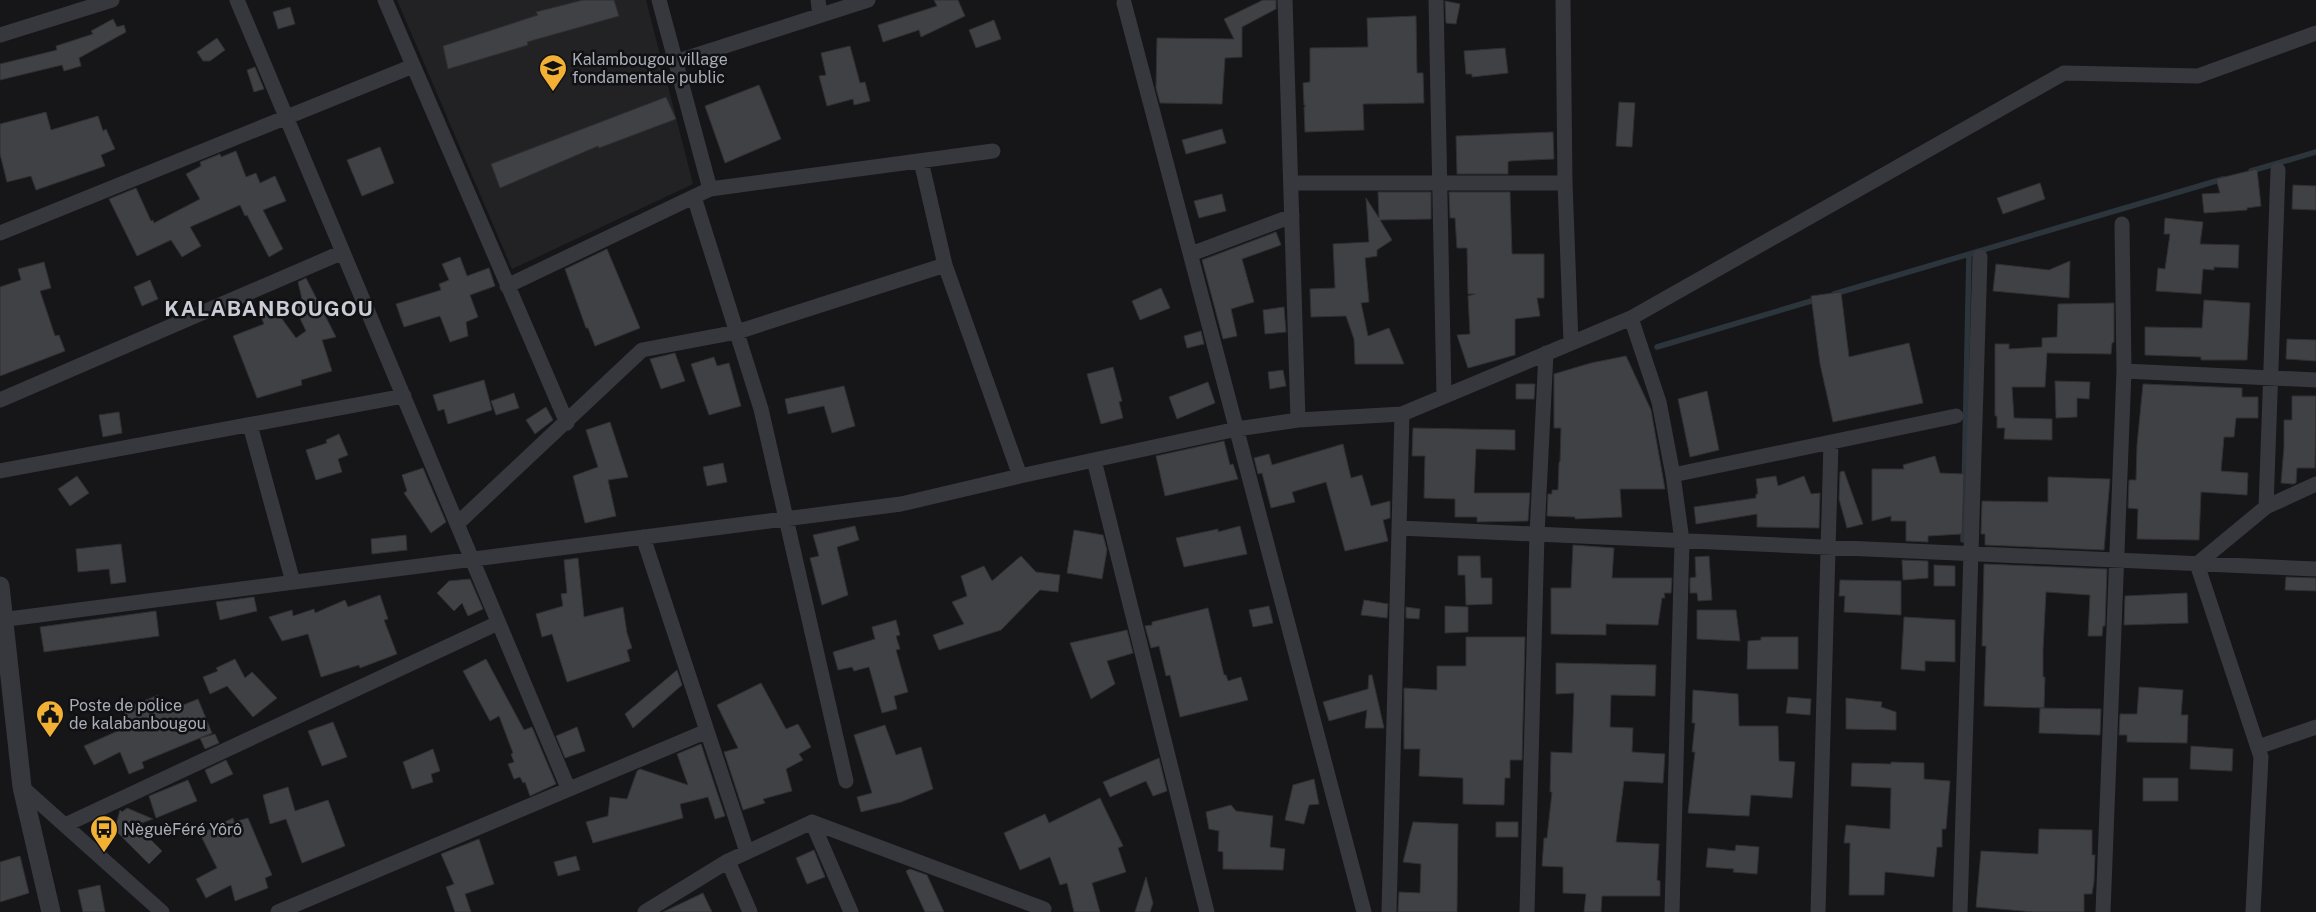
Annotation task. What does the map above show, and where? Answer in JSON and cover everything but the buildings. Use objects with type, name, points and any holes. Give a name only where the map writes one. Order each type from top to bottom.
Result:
[{"type":"street","points":[[0,35],[112,0]]},
{"type":"street","points":[[238,0],[568,788]]},
{"type":"street","points":[[384,0],[567,423]]},
{"type":"street","points":[[659,0],[710,190]]},
{"type":"street","points":[[818,0],[820,15]]},
{"type":"street","points":[[676,62],[868,0]]},
{"type":"street","points":[[1285,0],[1298,420]]},
{"type":"street","points":[[1436,0],[1444,396]]},
{"type":"street","points":[[1563,0],[1565,183],[1571,343]]},
{"type":"street","points":[[1124,4],[1364,912]]},
{"type":"street","points":[[2,620],[901,504],[1237,429],[1298,420],[1402,414],[1631,318],[2064,73],[2198,76],[2316,33]]},
{"type":"street","points":[[0,233],[413,66]]},
{"type":"street","points":[[507,286],[710,190],[993,151]]},
{"type":"street","points":[[921,161],[945,265],[1020,476]]},
{"type":"street","points":[[2266,507],[2278,170]]},
{"type":"street","points":[[1291,183],[1565,183]]},
{"type":"street","points":[[694,197],[761,409],[846,781]]},
{"type":"street","points":[[1191,254],[1292,216]]},
{"type":"street","points":[[2104,912],[2124,371],[2122,224]]},
{"type":"street","points":[[0,400],[343,252]]},
{"type":"street","points":[[1960,912],[1980,257]]},
{"type":"street","points":[[457,524],[567,423],[642,350],[737,332],[945,265]]},
{"type":"street","points":[[1631,318],[1659,402],[1673,475],[1682,541],[1672,912]]},
{"type":"street","points":[[1527,912],[1537,534],[1546,353]]},
{"type":"street","points":[[2124,371],[2316,380]]},
{"type":"street","points":[[0,471],[404,396]]},
{"type":"street","points":[[1389,912],[1402,414]]},
{"type":"street","points":[[1673,475],[1956,416]]},
{"type":"street","points":[[250,425],[292,582]]},
{"type":"street","points":[[1818,912],[1831,442]]},
{"type":"street","points":[[1094,460],[1207,912]]},
{"type":"street","points":[[2197,564],[2266,507],[2316,484]]},
{"type":"street","points":[[1399,528],[2316,569]]},
{"type":"street","points":[[643,537],[747,852]]},
{"type":"street","points":[[2197,564],[2261,757],[2253,912]]},
{"type":"street","points":[[0,586],[2,620],[22,787],[51,912]]},
{"type":"street","points":[[65,825],[498,623]]},
{"type":"street","points":[[2258,747],[2316,727]]},
{"type":"street","points":[[278,912],[568,788],[707,731]]},
{"type":"street","points":[[22,787],[162,912]]},
{"type":"street","points":[[812,822],[851,912]]},
{"type":"street","points":[[645,912],[728,861],[812,822],[1042,911]]},
{"type":"street","points":[[728,861],[750,912]]},
{"type":"shaded area","name":"Kalambougou village fondamentale public","points":[[397,0],[646,0],[693,184],[512,269]]},
{"type":"waterway","points":[[2251,171],[2316,152]]},
{"type":"waterway","points":[[1834,294],[2223,179]]},
{"type":"waterway","points":[[1963,540],[1969,254]]},
{"type":"waterway","points":[[1657,347],[1818,299]]},
{"type":"place","name":"Kalambougou village fondamentale public","points":[[553,92]]},
{"type":"place","name":"Poste de police de kalabanbougou","points":[[50,738]]},
{"type":"place","name":"NèguèFéré Yôrô","points":[[104,853]]},
{"type":"district","name":"KALABANBOUGOU","points":[[269,309]]}]
